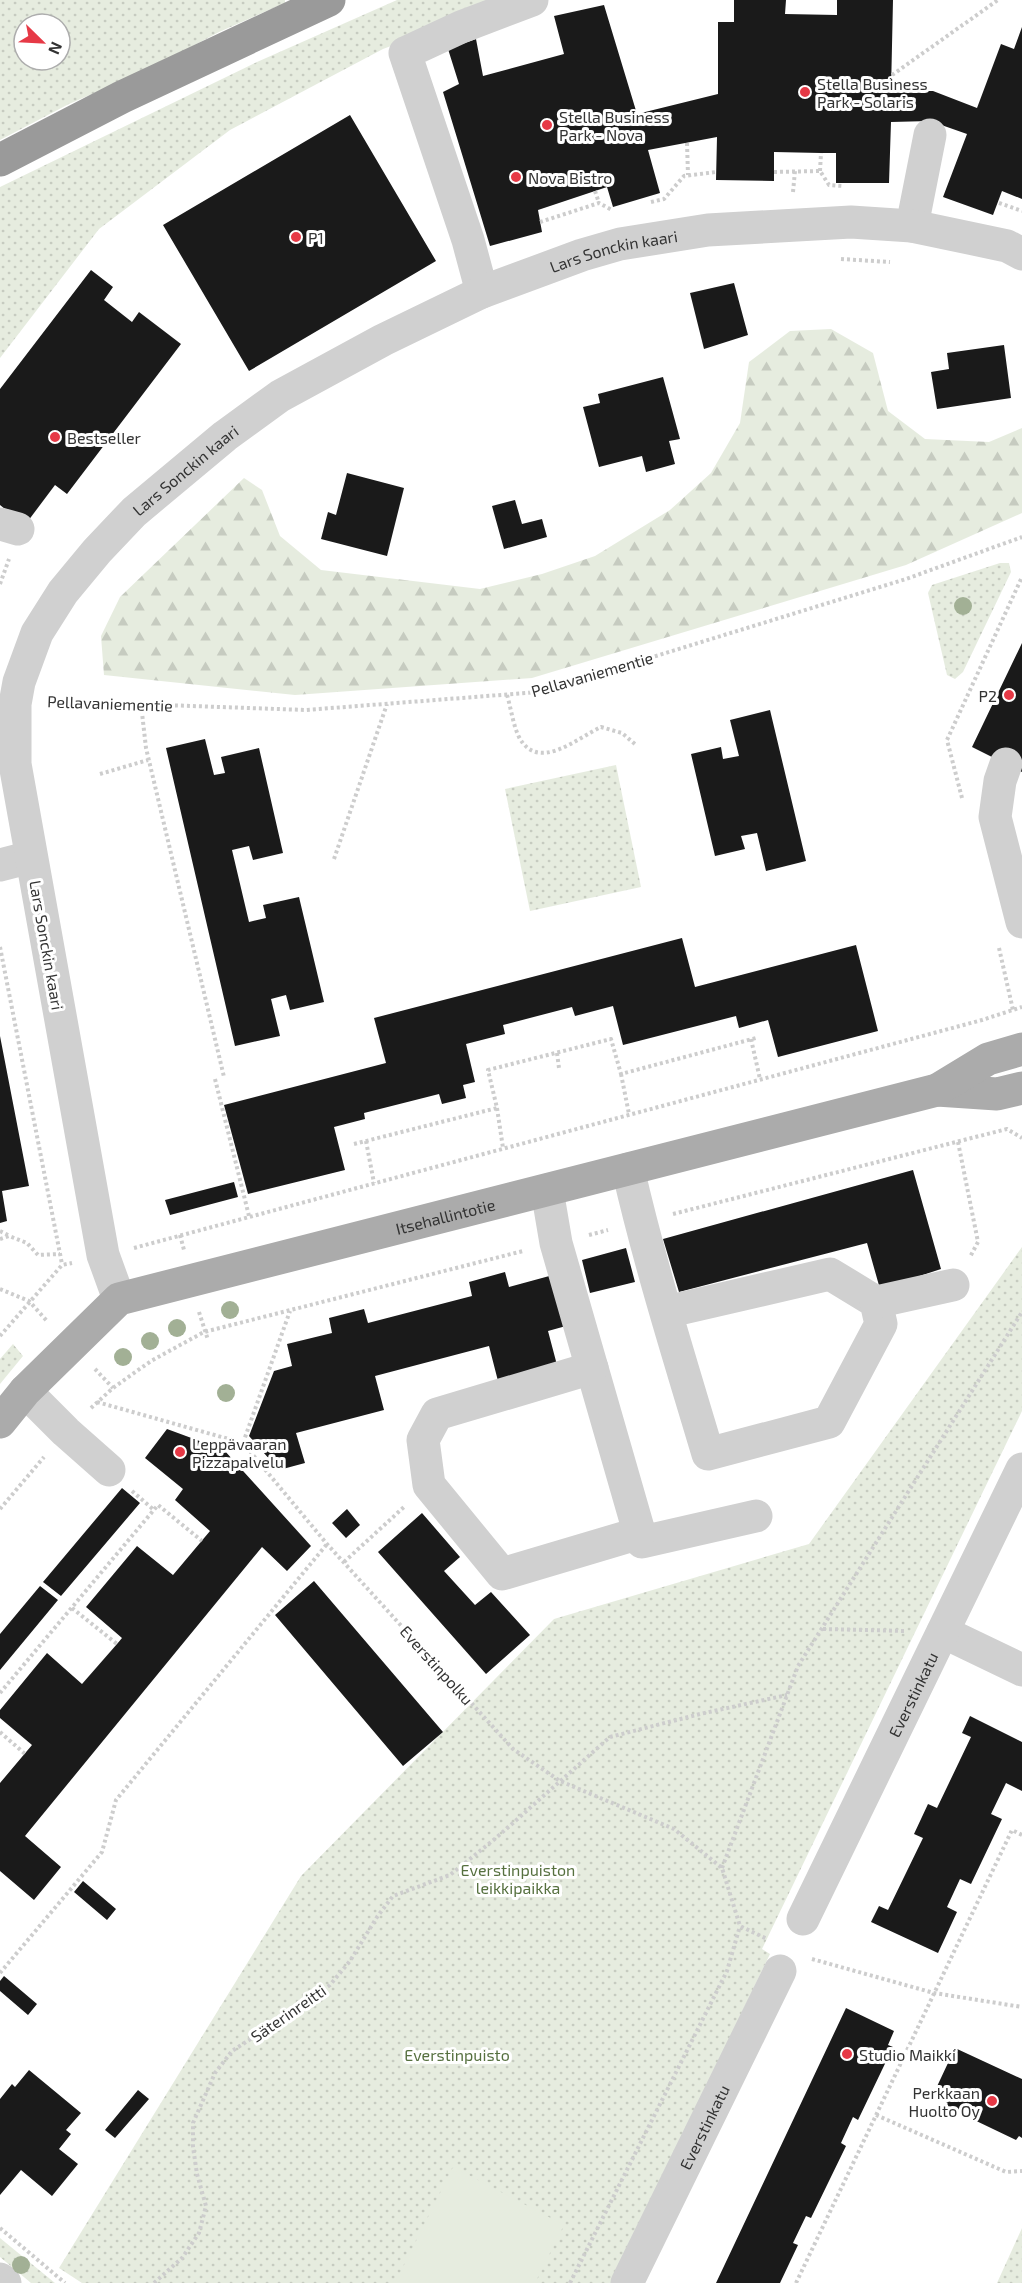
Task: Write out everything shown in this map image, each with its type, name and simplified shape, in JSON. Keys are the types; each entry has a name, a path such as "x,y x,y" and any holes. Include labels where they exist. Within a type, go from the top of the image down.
{"highway":[{"path":"0,160 133,92 329,0"}],"main road":[{"name":"Itsehallintotie","path":"119,1299 937,1090 988,1059 1022,1048"},
{"name":"Itsehallintotie","path":"937,1090 997,1094 1022,1088"},
{"path":"0,1422 25,1391 119,1299"}],"street":[{"path":"482,292 468,240 405,53 461,27 532,0"},
{"path":"912,226 930,135"},
{"name":"Lars Sonckin kaari","path":"119,1299 103,1255 15,764 7,699 19,682 37,633 63,592 134,512 225,436 280,396 383,340 482,292 582,255 620,244 708,230 851,222 912,226 1006,246 1022,254"},
{"path":"1006,764 1000,781 995,817 1022,922"},
{"path":"0,865 31,856"},
{"path":"628,1169 640,1222 708,1454 829,1422 880,1323 876,1302"},
{"path":"546,1190 556,1243 642,1542 756,1515"},
{"path":"666,1312 830,1274 876,1302 953,1285"},
{"path":"592,1368 437,1414 423,1440 429,1485 502,1574 640,1533"},
{"path":"25,1391 109,1470"},
{"name":"Everstinkatu","path":"803,1919 1022,1469"},
{"path":"943,1632 1022,1670"},
{"name":"Everstinkatu","path":"627,2283 780,1971"},
{"path":"0,2279 5,2283"}],"path":[{"path":"892,75 997,0 1005,0"},
{"path":"687,143 688,175"},
{"path":"821,153 820,171 829,185 851,186"},
{"path":"774,172 820,171"},
{"path":"645,204 663,199 684,176 716,172"},
{"path":"595,191 599,203 616,212"},
{"path":"999,202 1022,211"},
{"path":"540,222 599,203"},
{"path":"840,259 897,262"},
{"path":"0,584 10,535"},
{"name":"Pellavaniementie","path":"48,700 306,710 539,692 906,579 1022,537"},
{"path":"947,740 1022,577"},
{"path":"507,695 519,736 530,750 542,754 556,752 601,727 622,733 636,745"},
{"path":"141,704 148,760 224,1077"},
{"path":"334,858 387,704"},
{"path":"100,774 148,760"},
{"path":"0,947 63,1265"},
{"path":"0,1336 63,1265 760,1080 1022,1007"},
{"path":"504,1148 488,1070 611,1039 629,1114"},
{"path":"621,1074 753,1039 760,1080"},
{"path":"556,1053 559,1068"},
{"path":"215,1079 249,1216"},
{"path":"354,1144 497,1108"},
{"path":"0,1509 66,1432 113,1388 151,1361 204,1332 1007,1129 1022,1138"},
{"path":"366,1141 374,1183"},
{"path":"953,1285 978,1242 958,1142"},
{"path":"0,1230 27,1243 38,1255 60,1254"},
{"path":"0,1239 9,1236"},
{"path":"0,1289 29,1301"},
{"path":"97,1402 243,1443 290,1310"},
{"path":"570,2283 727,1971 740,1926 722,1868 798,1666 1022,1312"},
{"name":"Everstinpolku","path":"243,1443 327,1544 513,1749 560,1781 674,1829 722,1868"},
{"path":"344,1562 429,1485"},
{"path":"0,1693 158,1505 202,1541"},
{"path":"0,1973 102,1852 116,1800 327,1544"},
{"path":"72,1608 117,1644"},
{"path":"823,1629 943,1632"},
{"name":"Säterinreitti","path":"154,2283 182,2258 199,2233 206,2206 197,2174 193,2147 193,2123 214,2073 232,2051 330,1985 350,1961 393,1896 450,1875 496,1838 610,1737 788,1695"},
{"path":"0,1732 25,1754"},
{"path":"796,2283 1012,1830 1022,1835"},
{"path":"740,1926 767,1939"},
{"path":"810,1958 820,1963 934,1993 1022,2007"},
{"path":"876,2115 1006,2172 1022,2171"},
{"path":"0,2228 65,2283"}],"green space":[{"path":"0,0 285,0 285,3 219,32 150,69 69,104 0,140"},
{"path":"397,0 514,0 383,49 230,130 99,229 0,358 0,187 257,62"},
{"path":"831,329 873,353 888,411 925,439 989,442 1022,428 1022,513 906,565 532,678 295,695 104,675 101,636 120,597 244,478 262,490 280,536 321,570 480,589 542,574 595,556 670,510 711,473 740,423 749,362 790,331"},
{"path":"1000,563 1009,563 1011,572 963,672 955,679 947,675 928,593 932,585"},
{"path":"616,765 641,887 530,911 505,789"},
{"name":"Everstinpuisto","path":"1022,1247 1022,1411 762,1949 770,1954 612,2283 82,2283 59,2268 301,1876 554,1619 809,1544"},
{"path":"13,1344 23,1356 0,1384 0,1359"},
{"path":"453,2167 564,2225 535,2283 395,2283"},
{"path":"1022,2228 1022,2283 997,2283"},
{"path":"0,2238 55,2283 31,2283 0,2257"}],"building":[{"path":"734,0 786,0 785,14 837,15 837,0 893,0 891,91 933,91 977,108 1001,44 1014,49 1022,27 1022,199 1002,191 993,215 943,197 967,134 930,121 891,122 889,183 836,183 836,153 774,152 774,181 716,180 717,137 648,150 660,193 613,207 607,187 538,210 542,232 490,246 443,92 459,84 448,49 476,39 483,76 564,54 554,16 604,5 637,114 718,94 718,22 734,22"},
{"name":"P1","path":"350,115 436,261 249,371 163,225"},
{"name":"Bestseller","path":"91,270 113,287 104,300 132,322 139,312 181,344 67,494 55,485 25,525 0,505 0,389"},
{"path":"734,283 748,335 704,349 690,293"},
{"path":"1004,345 1011,398 937,409 931,372 949,369 947,353"},
{"path":"663,377 680,439 669,441 675,464 646,472 642,456 599,467 583,407 600,403 598,394"},
{"path":"347,473 404,488 387,556 321,539 328,512 336,515"},
{"path":"515,500 522,524 542,519 547,537 504,549 492,506"},
{"name":"P2","path":"1022,643 1022,772 972,747"},
{"path":"770,710 806,861 766,871 757,833 741,836 745,849 715,856 691,754 721,747 723,759 739,756 730,720"},
{"path":"205,739 214,775 225,773 221,757 259,748 283,853 253,860 249,846 232,850 249,922 266,918 263,905 299,897 324,1002 290,1010 286,995 271,999 280,1036 235,1046 166,748"},
{"path":"682,938 695,987 856,945 878,1031 778,1057 768,1020 739,1028 736,1016 623,1045 613,1006 575,1016 572,1007 503,1025 505,1034 466,1044 475,1082 463,1085 466,1098 442,1104 439,1094 364,1113 365,1119 334,1127 345,1170 248,1194 224,1105 386,1063 374,1018"},
{"path":"0,1036 29,1186 2,1191 7,1221 0,1223"},
{"path":"913,1170 941,1269 880,1289 867,1243 679,1292 663,1239"},
{"path":"234,1182 238,1197 170,1215 165,1200"},
{"path":"626,1248 635,1282 590,1293 582,1260"},
{"path":"505,1272 509,1287 553,1275 566,1326 548,1331 557,1365 498,1381 489,1346 375,1376 384,1410 296,1433 305,1463 279,1470 249,1436 274,1371 292,1366 287,1344 332,1333 329,1318 364,1309 368,1323 472,1296 469,1282"},
{"path":"167,1429 224,1450 311,1546 287,1571 262,1547 25,1836 61,1867 34,1900 0,1871 0,1783 32,1745 0,1718 0,1710 47,1653 82,1684 117,1644 122,1638 86,1607 137,1546 173,1575 210,1531 175,1500 183,1489 145,1458"},
{"path":"122,1488 140,1503 61,1596 43,1582"},
{"path":"347,1509 360,1525 346,1538 332,1523"},
{"path":"422,1513 460,1557 444,1571 475,1605 491,1592 530,1635 486,1674 378,1552"},
{"path":"314,1581 443,1732 403,1766 275,1615"},
{"path":"40,1586 58,1600 0,1670 0,1634"},
{"path":"970,1716 1022,1742 1022,1791 1006,1783 991,1814 1002,1819 971,1884 960,1879 947,1907 957,1912 938,1953 871,1922 879,1906 888,1910 923,1838 914,1834 928,1804 937,1808 971,1737 962,1733"},
{"path":"83,1881 116,1909 107,1920 74,1892"},
{"path":"4,1976 37,2004 28,2015 0,1991 0,1981"},
{"path":"846,2008 894,2031 888,2045 893,2047 858,2120 853,2117 841,2143 846,2146 811,2218 806,2216 793,2243 798,2245 780,2283 716,2283"},
{"path":"955,2048 1022,2079 1022,2138 1019,2136 1016,2140 945,2106 948,2103 933,2095"},
{"path":"29,2070 81,2113 66,2130 71,2134 59,2149 78,2164 52,2196 21,2170 0,2195 0,2099 12,2084 15,2087"},
{"path":"138,2090 149,2099 115,2138 105,2130"}],"place":[{"name":"Stella Business Park - Solaris","path":"805,92"},
{"name":"Stella Business Park - Nova","path":"547,125"},
{"name":"Nova Bistro","path":"516,177"},
{"name":"P1","path":"296,237"},
{"name":"Bestseller","path":"55,437"},
{"name":"P2","path":"1009,695"},
{"name":"Leppävaaran Pizzapalvelu","path":"180,1452"},
{"name":"Studio Maikki","path":"847,2054"},
{"name":"Perkkaan Huolto Oy","path":"992,2101"}],"park label":[{"name":"Everstinpuiston leikkipaikka","path":"518,1878"}]}
